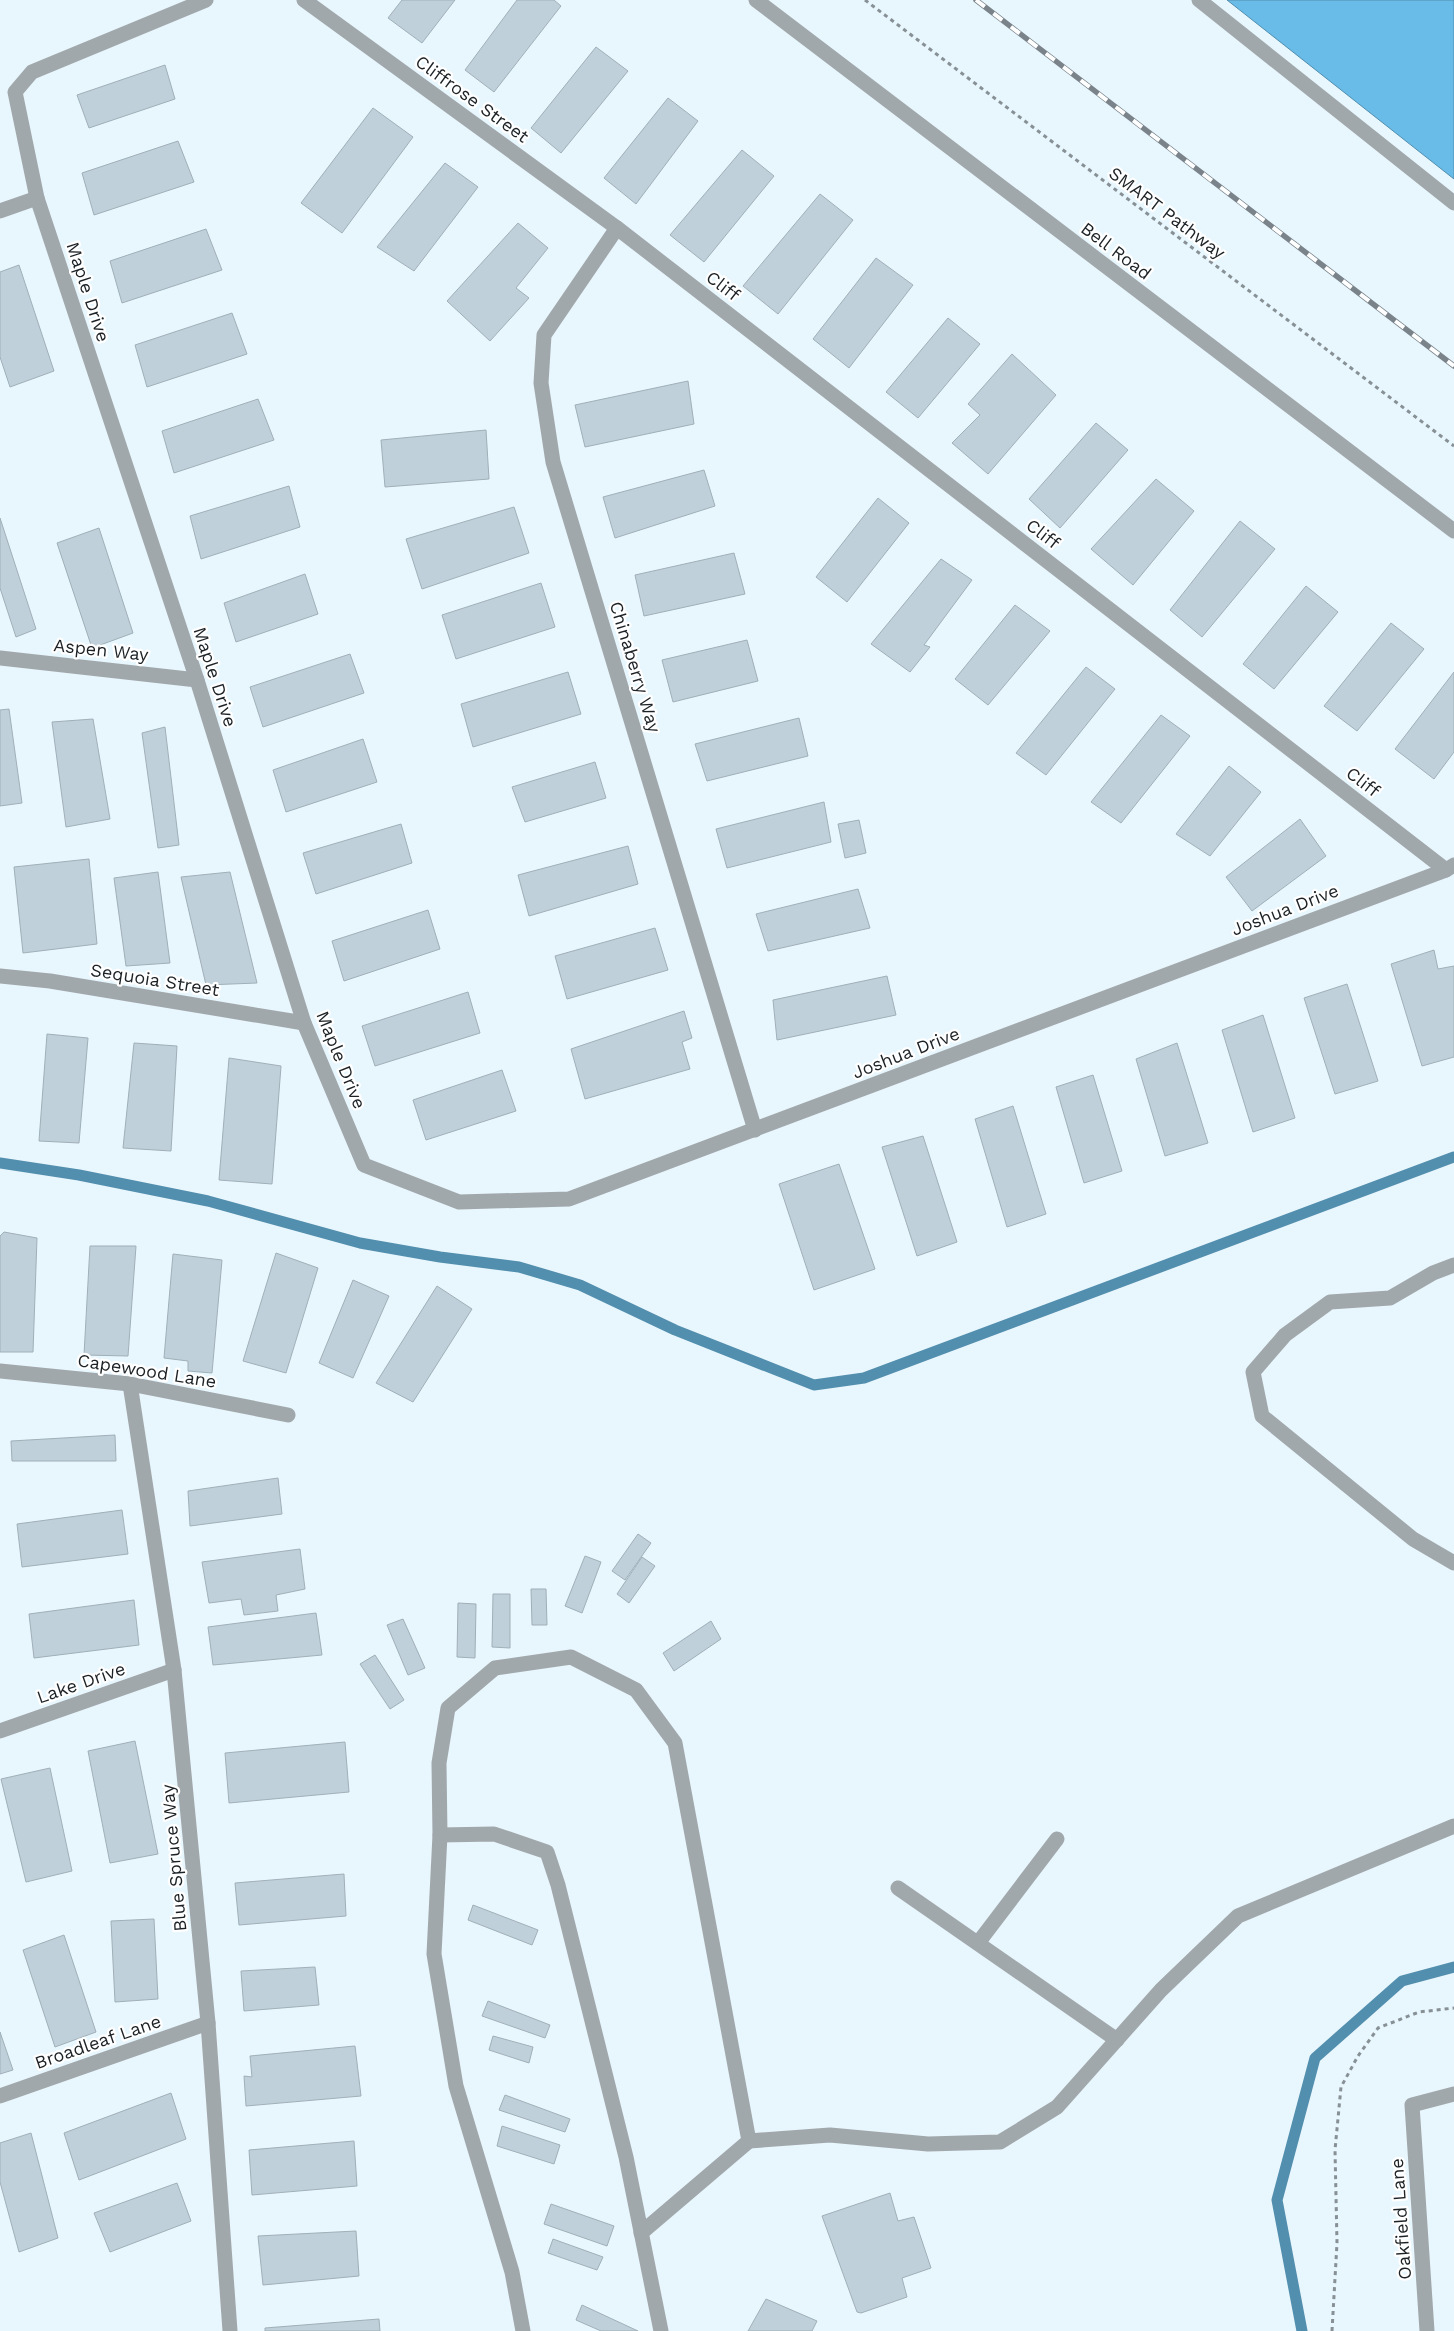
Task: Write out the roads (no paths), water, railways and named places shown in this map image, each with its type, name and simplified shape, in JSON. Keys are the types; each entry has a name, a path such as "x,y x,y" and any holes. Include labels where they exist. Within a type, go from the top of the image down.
{"street":[{"name":"Maple Drive","path":"206,0 32,72 15,92 37,198 197,680 304,1023 364,1165"},
{"name":"Cliffrose Street","path":"304,0 617,228"},
{"name":"Bell Road","path":"756,0 1454,531"},
{"path":"1199,0 1454,203"},
{"path":"0,211 37,198"},
{"name":"Cliff","path":"617,228 1450,868"},
{"name":"Chinaberry Way","path":"617,228 544,335 541,383 545,413 553,462 755,1130"},
{"name":"Aspen Way","path":"0,658 197,680"},
{"name":"Joshua Drive","path":"364,1165 459,1202 569,1199 1450,868"},
{"name":"Sequoia Street","path":"0,976 50,981 304,1023"},
{"path":"1454,1265 1433,1273 1390,1298 1330,1302 1285,1335 1252,1372 1262,1416 1413,1539 1454,1563"},
{"name":"Capewood Lane","path":"0,1371 130,1384 288,1415"},
{"name":"Blue Spruce Way","path":"130,1384 174,1670 208,2023 230,2331"},
{"path":"523,2331 512,2272 456,2086 434,1954 440,1835 440,1763 448,1708 495,1668 570,1658 636,1690 676,1743 749,2141"},
{"name":"Lake Drive","path":"0,1731 174,1670"},
{"path":"641,2233 749,2141 830,2135 928,2144 1000,2142 1057,2107 1161,1990 1238,1916 1454,1826"},
{"path":"440,1835 494,1834 547,1852 558,1885 621,2139 661,2331"},
{"path":"978,1944 1057,1840"},
{"path":"898,1888 1117,2040"},
{"name":"Broadleaf Lane","path":"0,2096 208,2023"},
{"name":"Oakfield Lane","path":"1427,2331 1412,2105 1454,2094"}],"water":[{"path":"1227,0 1454,0 1454,179"}],"waterway":[{"path":"0,1163 79,1175 208,1201 360,1243 440,1257 519,1267 580,1285 675,1330 814,1385 864,1378 1454,1157"},
{"path":"1302,2331 1277,2200 1315,2058 1402,1981 1454,1967"}],"railway":[{"path":"976,0 1454,366"}]}
